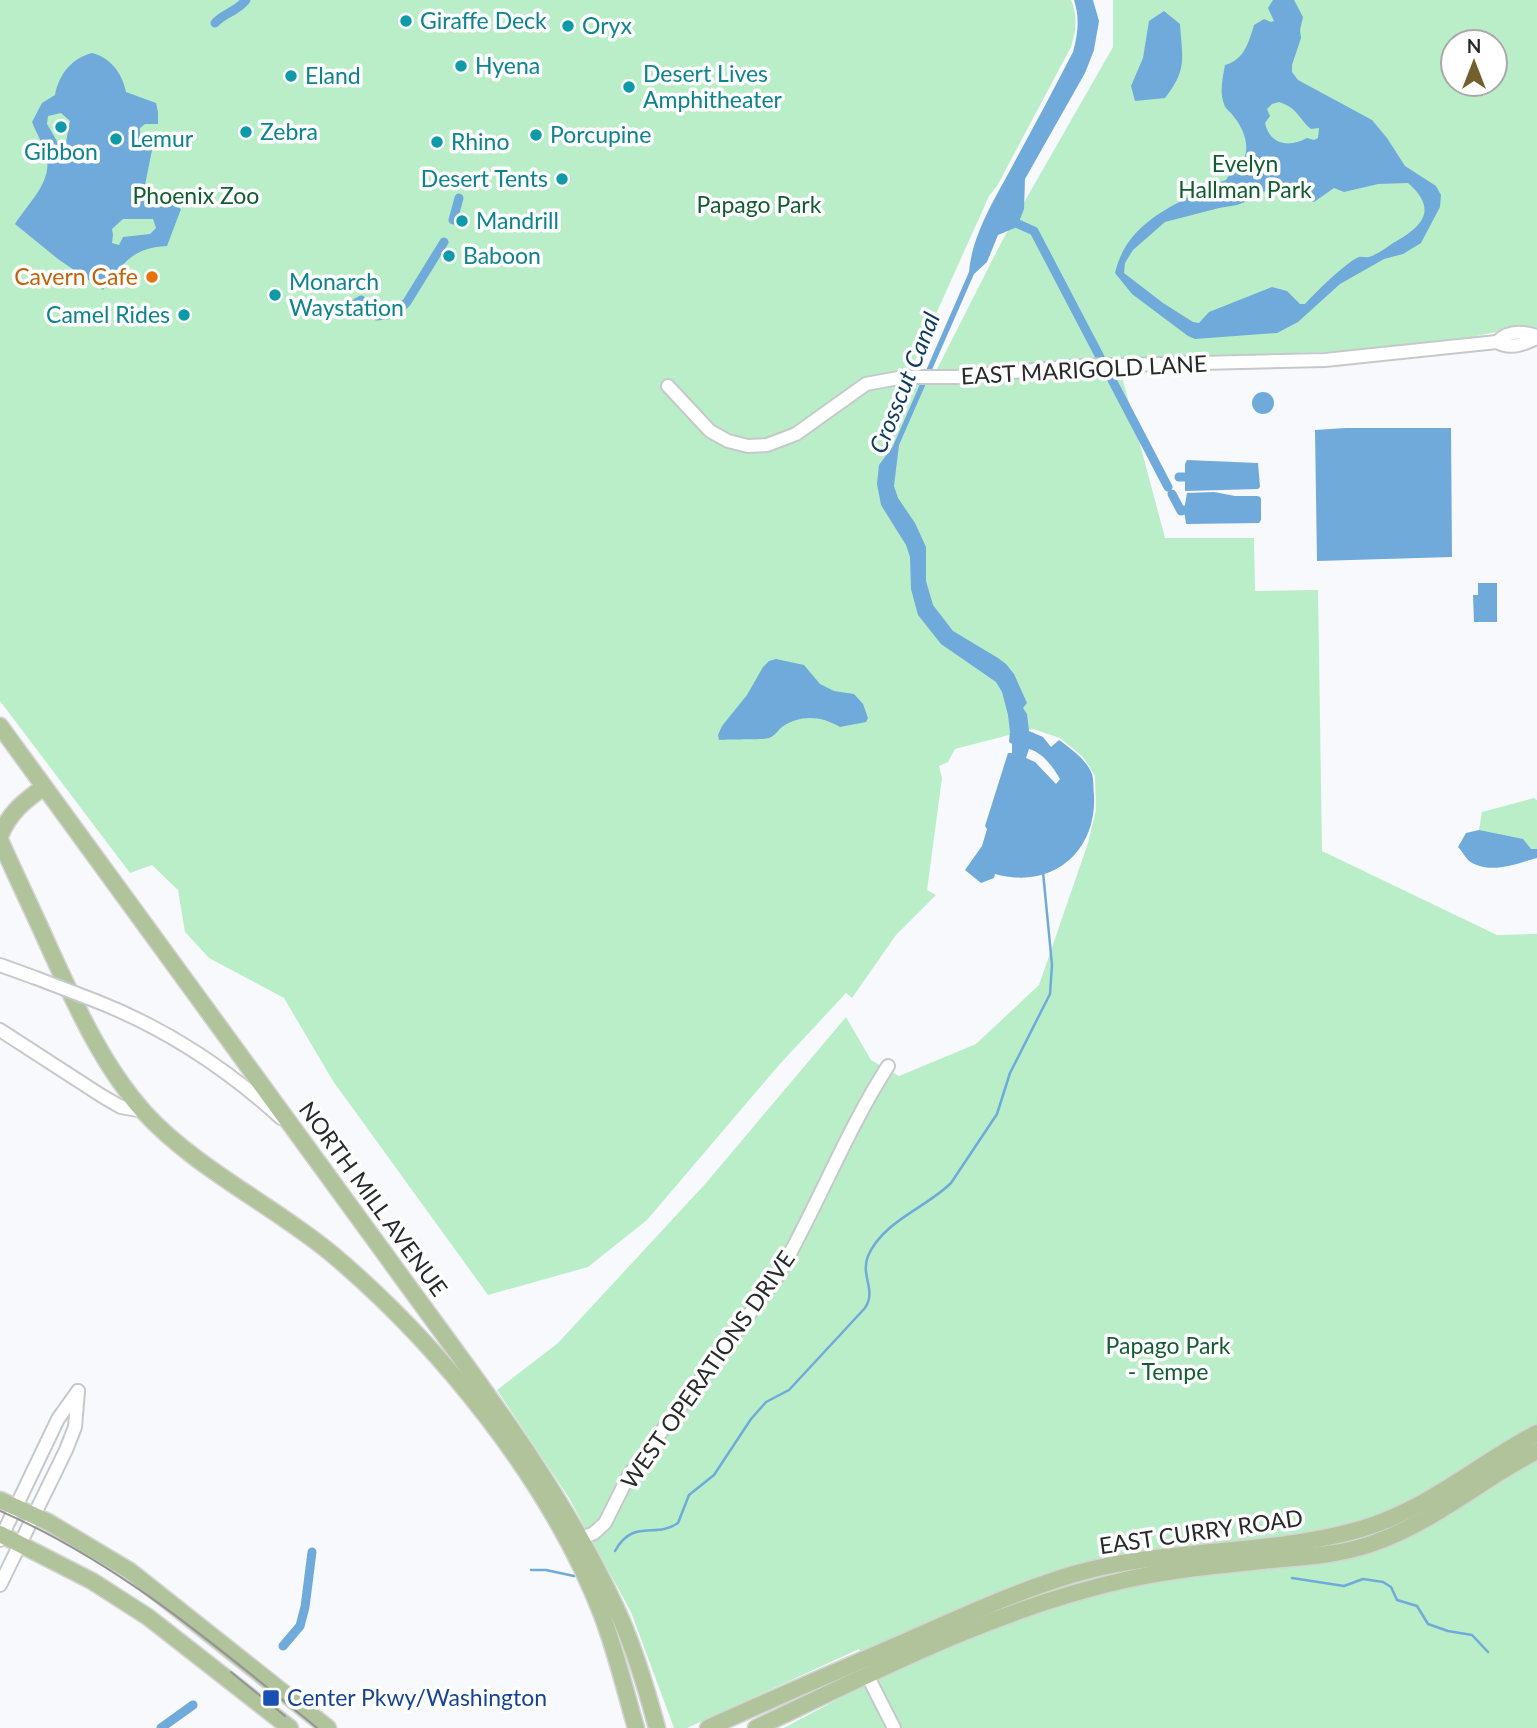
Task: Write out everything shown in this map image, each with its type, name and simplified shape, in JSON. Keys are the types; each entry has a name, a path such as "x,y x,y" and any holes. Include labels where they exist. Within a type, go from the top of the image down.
{"main road":[{"name":"NORTH MILL AVENUE","path":"0,726 302,1137 549,1485 602,1615 636,1728"},
{"path":"0,838 10,815 44,787"},
{"name":"NORTH MILL AVENUE","path":"0,838 75,1006 118,1078 143,1111 182,1146 332,1254 392,1310 457,1378 574,1541 627,1635 656,1728"},
{"path":"392,1310 410,1288"},
{"name":"EAST CURRY ROAD","path":"756,1728 864,1668 1009,1596 1105,1566 1176,1554 1308,1541 1373,1525 1414,1508 1443,1492 1537,1433"},
{"name":"EAST CURRY ROAD","path":"708,1728 1013,1612 1083,1590 1167,1572 1319,1555 1369,1545 1447,1508 1537,1451"},
{"path":"7,1503 109,1557 157,1590 328,1728"},
{"path":"1,1536 92,1581 148,1616 290,1728"}],"street":[{"name":"EAST MARIGOLD LANE","path":"668,386 710,431 748,446 767,445 796,434 866,384 904,377 957,377 1079,366 1325,360 1497,342 1505,346 1526,344 1537,337"},
{"path":"0,965 149,1024 202,1056 248,1090 302,1137"},
{"path":"0,1030 102,1096 126,1108 143,1111"},
{"name":"WEST OPERATIONS DRIVE","path":"574,1541 594,1533 605,1523 629,1475 777,1277 861,1112 888,1066"},
{"path":"0,1585 75,1427 78,1391 7,1503 1,1536"},
{"path":"864,1668 894,1728"}],"green space":[{"path":"0,0 1071,0 1076,24 1071,47 997,186 989,196 906,381 939,385 1120,369 1165,538 1254,538 1255,591 1318,590 1322,851 1497,935 1537,934 1537,1728 902,1728 859,1649 687,1728 674,1728 631,1612 569,1498 497,1390 558,1343 706,1183 846,1017 871,1060 899,1076 976,1044 1039,985 1088,843 1096,810 1095,776 1083,757 1060,738 1033,729 955,749 948,762 939,766 942,778 927,890 936,895 896,935 852,998 846,993 779,1065 647,1220 588,1267 488,1295 333,1081 284,998 209,958 185,932 178,890 152,865 130,873 0,701"},
{"name":"Evelyn Hallman Park","path":"1113,0 1537,0 1537,327 1439,344 1349,351 1033,363 935,373 1002,241 1113,47"},
{"path":"1534,798 1537,800 1537,849 1479,830 1482,812"},
{"path":"864,1685 887,1728 784,1728"}],"water":[{"path":"1074,0 1093,0 1099,21 1094,50 1085,73 1025,179 1024,209 1017,227 998,235 987,262 974,274 899,445 894,486 926,547 926,581 933,605 953,631 998,658 1014,674 1027,703 1023,708 1027,714 1029,731 1043,737 1051,747 1059,740 1082,759 1093,776 1093,816 1088,834 1079,850 1067,862 1035,877 1015,878 995,874 994,878 981,883 965,870 982,846 987,829 985,826 1008,753 1012,753 1008,715 1002,692 996,682 941,644 918,615 911,589 910,557 906,545 881,505 877,484 879,465 893,446 969,272 975,244 986,216 1073,52 1078,26","holes":["1029,749 1054,770 1060,779 1056,784 1035,762 1026,758"]},
{"path":"1273,0 1294,0 1303,17 1301,38 1292,72 1298,80 1372,120 1405,166 1436,186 1441,195 1440,207 1421,243 1403,254 1384,259 1340,284 1298,322 1277,333 1195,339 1132,294 1115,273 1125,247 1142,227 1175,205 1226,180 1241,164 1246,152 1244,133 1225,106 1222,95 1223,74 1225,65 1237,59 1245,50 1254,25 1264,19 1274,21 1268,8","holes":["1279,102 1294,110 1311,129 1319,128 1318,138 1287,143 1271,136 1265,123 1270,116 1267,109","1408,183 1423,202 1425,210 1419,224 1379,253 1353,260 1305,304 1300,304 1287,291 1272,287 1209,312 1199,323 1193,322 1124,273 1125,263 1133,250 1165,222 1237,205 1248,201 1257,192 1271,191 1314,202 1334,188 1344,192 1378,184"]},
{"path":"1164,11 1180,24 1180,71 1165,98 1135,101 1131,86 1143,58 1149,21"},
{"path":"92,53 105,59 122,79 126,92 156,103 158,124 145,124 140,128 140,139 152,150 144,190 145,201 168,199 181,209 167,246 136,254 123,265 103,290 58,259 15,224 38,191 46,173 46,154 32,122 42,103 55,95 68,68","holes":["61,113 70,121 66,142 58,143 47,124 48,116","123,219 153,219 156,228 150,234 123,237 119,245 112,243 112,229"]},
{"path":"1263,392 1271,395 1274,403 1271,411 1263,414 1255,411 1252,403 1255,395"},
{"path":"1451,428 1452,557 1317,561 1315,430"},
{"path":"1187,460 1258,463 1260,487 1185,491"},
{"path":"1214,492 1258,496 1261,498 1261,520 1259,523 1186,524 1184,510 1187,493"},
{"path":"1478,583 1497,583 1497,622 1474,622 1473,595 1478,595"},
{"path":"776,659 804,665 820,684 834,691 854,694 863,704 868,718 866,722 840,727 818,719 804,718 782,727 769,738 719,740 722,726 747,695 763,667"},
{"path":"1479,830 1523,839 1531,849 1537,849 1537,858 1503,867 1477,865 1469,861 1458,847 1466,833"}],"waterway":[{"path":"215,23 246,0"},
{"path":"453,220 459,198"},
{"path":"1007,219 1034,231 1168,487"},
{"path":"339,313 361,300 377,316 395,314 407,302 444,242"},
{"path":"1179,477 1184,477"},
{"path":"1172,494 1181,511 1184,510"},
{"path":"615,1551 629,1535 678,1523 689,1495 714,1475 751,1419 766,1402 789,1390 865,1308 869,1295 866,1263 875,1244 894,1224 951,1183 997,1114 1010,1073 1050,994 1052,965 1043,872"},
{"path":"283,1646 300,1626 312,1552"},
{"path":"531,1570 574,1576"},
{"path":"1292,1578 1344,1586 1363,1579 1383,1582 1391,1587 1397,1600 1417,1606 1428,1624 1472,1635 1488,1652"},
{"path":"161,1728 193,1705"}],"tram line":[{"path":"0,1511 85,1555 166,1608 317,1728"},
{"path":"231,1672 285,1716"}],"place":[{"name":"Giraffe Deck","path":"406,21"},
{"name":"Oryx","path":"568,26"},
{"name":"Hyena","path":"461,66"},
{"name":"Eland","path":"291,76"},
{"name":"Desert Lives Amphitheater","path":"629,87"},
{"name":"Gibbon","path":"61,127"},
{"name":"Zebra","path":"246,132"},
{"name":"Porcupine","path":"536,135"},
{"name":"Lemur","path":"116,139"},
{"name":"Rhino","path":"437,142"},
{"name":"Desert Tents","path":"562,179"},
{"name":"Mandrill","path":"462,221"},
{"name":"Baboon","path":"449,256"},
{"name":"Cavern Cafe","path":"152,277"},
{"name":"Monarch Waystation","path":"275,295"},
{"name":"Camel Rides","path":"184,315"},
{"name":"Center Pkwy/Washington","path":"271,1698"}],"park label":[{"name":"Phoenix Zoo","path":"196,196"},
{"name":"Papago Park","path":"759,205"},
{"name":"Papago Park - Tempe","path":"1168,1359"}],"water label":[{"name":"Crosscut Canal","path":"905,383"}]}
